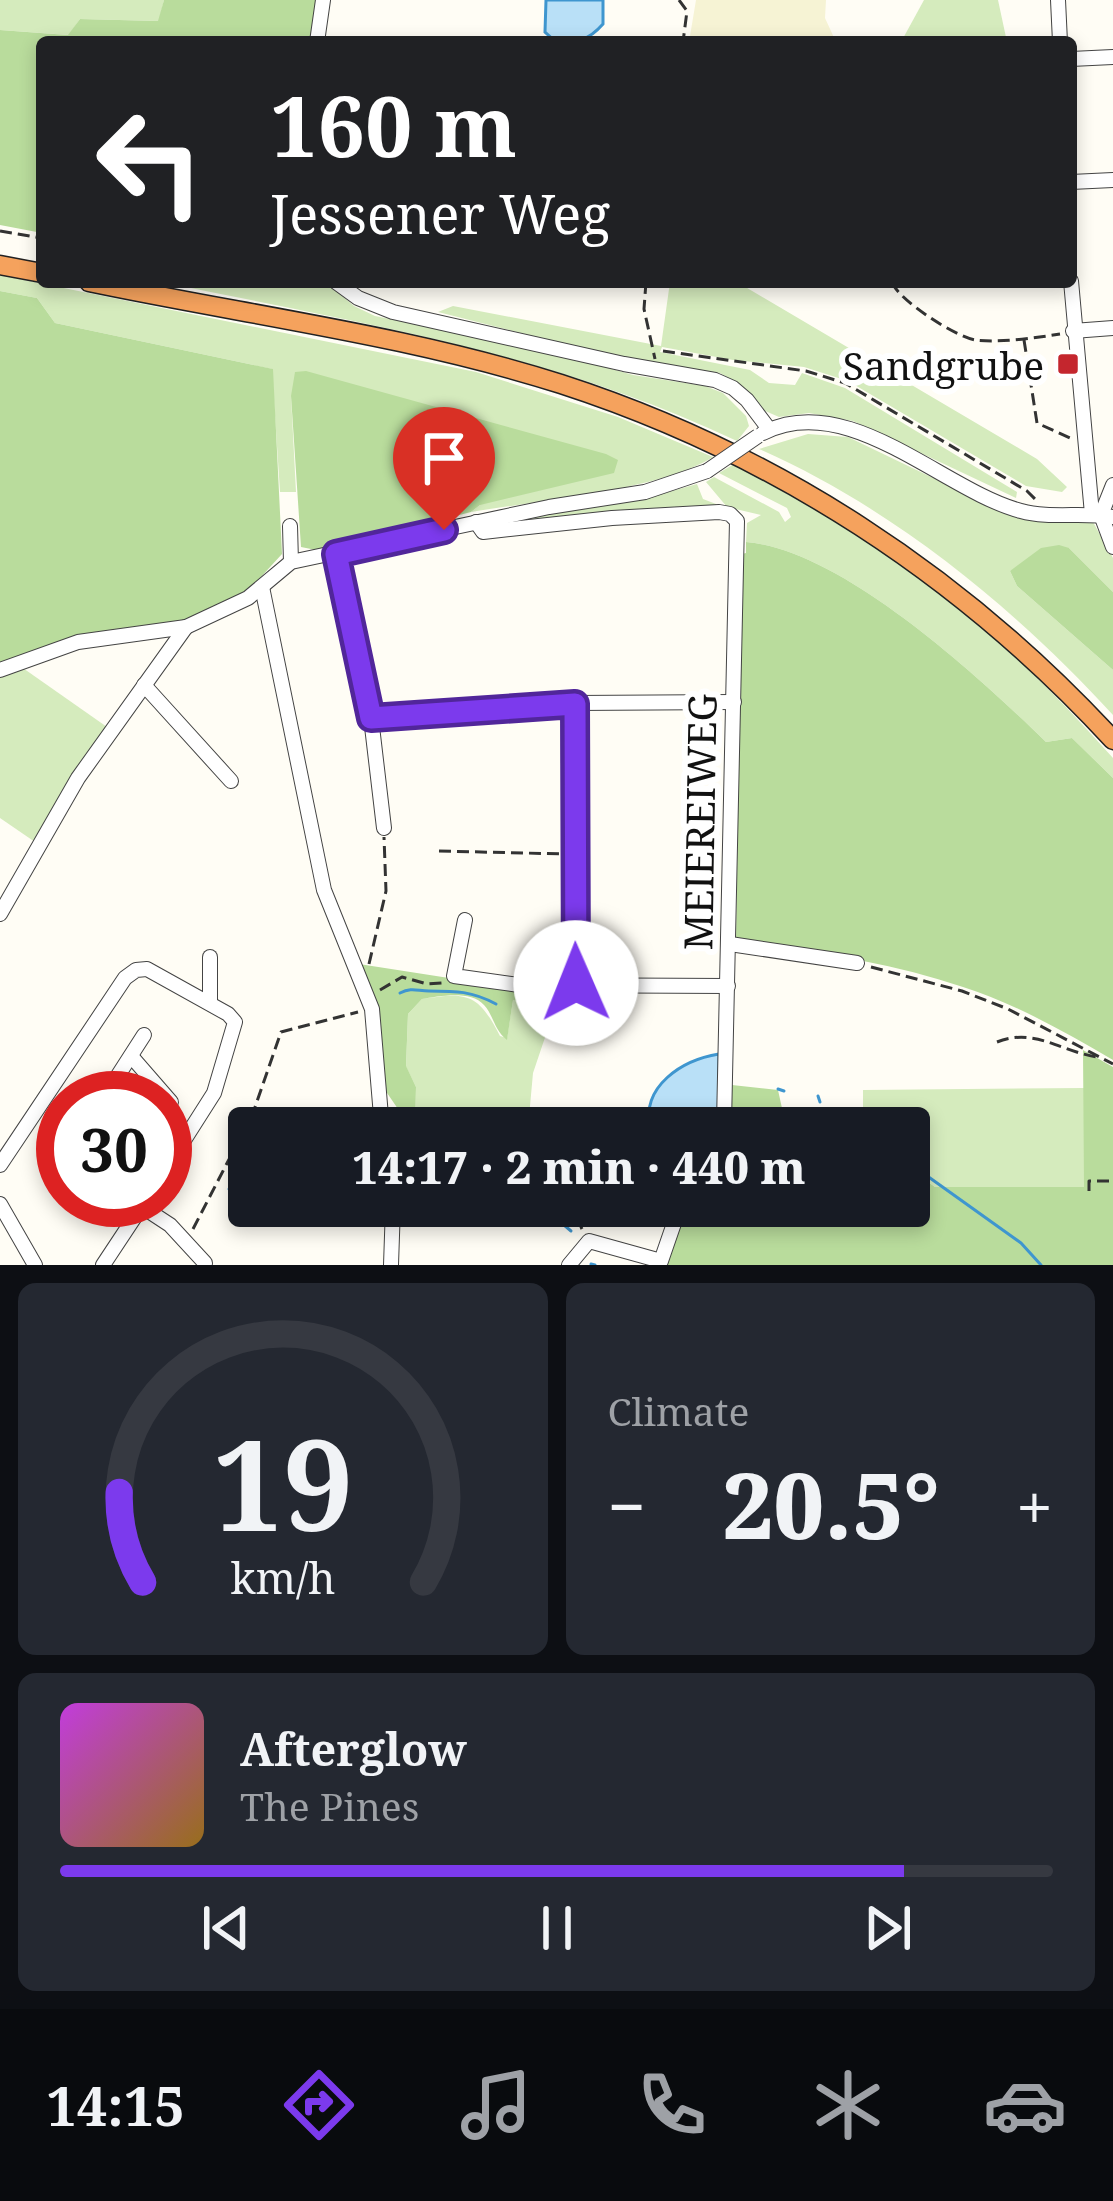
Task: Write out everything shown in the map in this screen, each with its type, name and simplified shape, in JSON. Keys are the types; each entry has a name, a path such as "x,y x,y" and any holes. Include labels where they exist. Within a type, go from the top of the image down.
{"highway":[{"path":"0,265 36,272"},
{"path":"120,288 474,360 560,384 686,432 828,504 952,590 1027,652 1113,740"}],"street":[{"path":"318,36 323,0"},
{"path":"1058,0 1060,36"},
{"path":"1077,59 1113,57"},
{"path":"1077,182 1113,180"},
{"path":"345,288 393,313 715,380 733,388 764,433"},
{"path":"1071,288 1086,440 1113,547"},
{"path":"1073,331 1113,328"},
{"path":"0,670 78,642 186,627 248,598 291,562 645,492 707,471 764,433 830,425 887,444 1026,513 1102,515"},
{"path":"1102,515 1113,485"},
{"name":"MEIEREIWEG","path":"476,522 483,532 718,512 733,517 739,528 724,1107"},
{"path":"290,526 291,562"},
{"path":"336,554 371,718 384,827"},
{"path":"262,586 324,890 372,1009 380,1107"},
{"path":"0,914 78,778 186,627"},
{"path":"144,685 231,782"},
{"path":"371,718 575,704 734,702"},
{"path":"575,704 576,983"},
{"path":"465,920 454,976 503,985 728,986"},
{"path":"730,944 857,963"},
{"path":"210,957 210,1003"},
{"path":"0,1165 130,973 153,971 234,1018 219,1082 192,1130"},
{"path":"121,1071 144,1035"},
{"path":"131,1056 143,1071"},
{"path":"0,1204 35,1265"},
{"path":"103,1265 128,1227"},
{"path":"171,1227 205,1263"},
{"path":"391,1265 392,1227"},
{"path":"569,1265 589,1241 661,1261 673,1227"}],"path":[{"path":"679,0 687,11 684,36"},
{"path":"0,231 36,237"},
{"path":"646,288 647,337 662,370"},
{"path":"896,288 903,300 973,340 1024,340 1073,331"},
{"path":"1024,340 1037,423 1066,438 1086,440"},
{"path":"663,351 806,370 845,383 1027,491 1049,513"},
{"path":"384,827 386,891 363,987 380,990 402,977 427,984 447,982 454,976"},
{"path":"439,851 574,854"},
{"path":"857,963 962,991 1063,1035 1113,1064"},
{"path":"186,1240 253,1113 280,1032 372,1009"},
{"path":"997,1042 1034,1036 1076,1054 1101,1057"},
{"path":"1089,1191 1089,1181 1113,1181"},
{"path":"581,1227 589,1241"}],"shaded area":[{"path":"696,0 826,0 825,18 833,36 690,36"}],"green space":[{"path":"0,0 164,0 159,21 80,19 69,35 0,30"},
{"path":"164,0 318,0 313,36 36,36 36,232 0,225 0,30 68,35 80,19 158,21"},
{"path":"924,0 998,0 1006,36 904,36"},
{"path":"0,275 36,282 36,288 64,288 476,372 618,417 713,457 631,486 471,512 480,505 291,396 296,492 280,492 272,369 55,323 37,298 0,291"},
{"path":"191,288 333,288 375,316 542,349 633,375 705,386 723,393 746,416 749,426 737,441 596,385 383,327"},
{"path":"669,288 747,288 1037,459 1067,487 1062,492 1026,486 848,381 804,367 662,347 660,352 750,370 769,383 795,385 802,373 845,388 1017,492 1016,498 853,421 809,413 779,417 763,410 739,384 720,373 624,359 438,312 453,306 661,346"},
{"path":"0,291 37,298 55,323 273,369 282,554 249,590 187,621 0,667"},
{"path":"306,371 606,454 618,460 614,473 321,551 301,547 291,396 295,372"},
{"path":"808,434 848,437 1010,515 1093,522 1113,558 1113,592 1069,548 1010,571 1017,586 1113,670 1113,715 1035,637 950,564 857,500 759,449"},
{"path":"734,464 871,543 937,589 1029,670 1113,758 1113,778 1072,738 1046,742 947,652 865,591 784,550 746,542 747,523 761,515 727,507 706,482 714,477 779,512 785,522 791,517 787,508 719,473"},
{"path":"697,484 703,499 716,507 486,524 643,499"},
{"path":"746,542 784,550 865,591 947,652 1046,742 1072,738 1113,778 1113,1060 1021,1010 935,978 736,940 742,554"},
{"path":"1041,548 1069,548 1113,592 1113,670 1017,586 1010,571"},
{"path":"20,666 107,727 35,842 0,818 0,674"},
{"path":"359,964 526,990 525,1001 513,1000 507,1040 478,1000 455,995 422,999 408,1014 406,1066 416,1087 416,1107 397,1107 383,1087"},
{"path":"526,990 536,990 557,1002 533,1073 530,1107 416,1107 416,1087 406,1067 408,1014 422,999 462,996 478,1004 500,1036 507,1038 513,1000"},
{"path":"1083,1050 1113,1067 1113,1265 664,1265 677,1227 930,1227 930,1183 1084,1187"},
{"path":"732,1085 778,1090 782,1107 729,1107"},
{"path":"1084,1088 1085,1187 935,1187 930,1183 930,1107 863,1107 863,1090"}],"water":[{"path":"546,0 603,0 603,24 592,34 549,36 545,32"},
{"path":"719,1054 719,1107 650,1107 667,1078"}],"waterway":[{"path":"400,993 456,992 496,1004"},
{"path":"778,1089 784,1091"},
{"path":"818,1096 820,1102"},
{"path":"930,1178 1021,1243 1041,1265"},
{"path":"566,1227 571,1231"},
{"path":"591,1264 595,1265"}],"place":[{"name":"Sandgrube","path":"1068,364"}],"route":[{"path":"444,530 336,554 371,718 575,704 576,983"}]}
